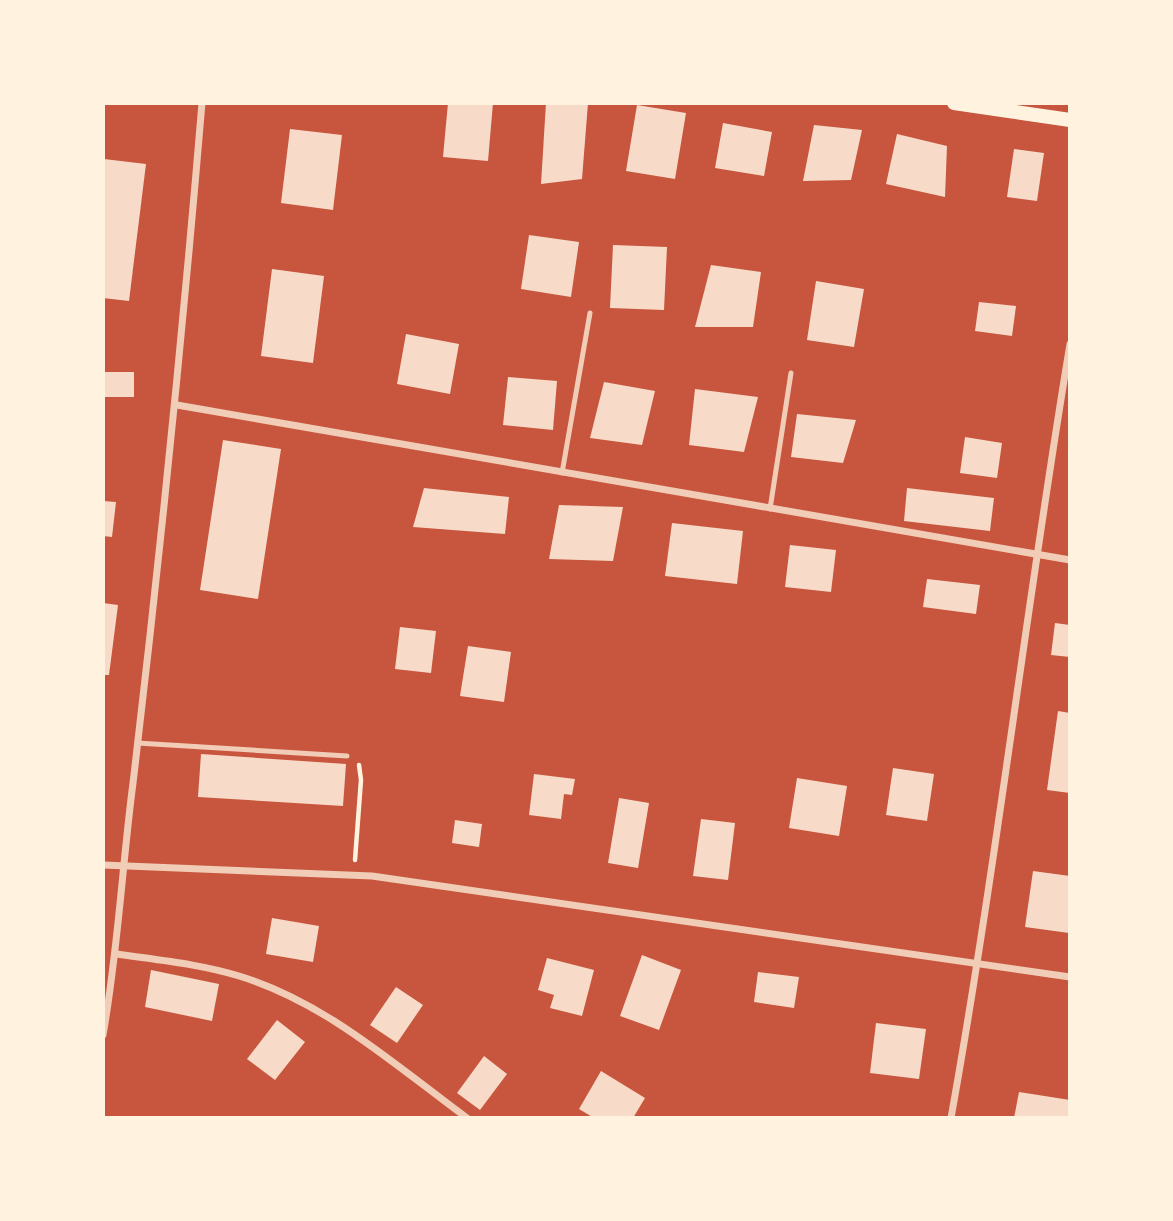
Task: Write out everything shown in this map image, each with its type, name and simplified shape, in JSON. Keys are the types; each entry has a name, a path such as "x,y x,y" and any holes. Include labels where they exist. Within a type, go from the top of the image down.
{"main road":[{"path":"954,103 1070,120"}],"street":[{"path":"103,1035 117,954 122,867 177,405 202,103"},
{"path":"951,1118 978,965 1035,556 1070,344"},
{"path":"177,405 1070,560"},
{"path":"103,865 353,875 1070,978"},
{"path":"117,954 204,967 280,991 315,1008 467,1118"}],"lane":[{"path":"562,472 590,313"},
{"path":"770,509 791,373"},
{"path":"137,743 347,756"}],"path":[{"path":"347,756 362,768 353,875"}],"building":[{"path":"448,103 493,103 488,161 443,157"},
{"path":"546,103 588,103 582,179 541,184"},
{"path":"637,105 686,113 675,179 626,171"},
{"path":"723,123 772,132 764,176 715,168"},
{"path":"814,125 862,130 851,180 803,181"},
{"path":"290,129 342,135 333,210 281,203"},
{"path":"897,134 947,146 945,197 886,184"},
{"path":"1014,149 1044,153 1037,201 1007,197"},
{"path":"104,159 146,164 129,301 103,298"},
{"path":"529,235 579,242 571,297 521,289"},
{"path":"613,245 667,247 664,310 610,308"},
{"path":"711,265 761,272 753,327 695,327"},
{"path":"272,269 324,276 313,363 261,356"},
{"path":"816,281 864,289 854,347 807,340"},
{"path":"979,302 1016,306 1012,336 975,331"},
{"path":"406,334 459,344 450,394 397,384"},
{"path":"103,372 134,372 134,397 103,397"},
{"path":"508,377 557,381 553,430 503,425"},
{"path":"604,382 655,391 642,445 590,438"},
{"path":"695,389 758,397 744,452 689,445"},
{"path":"797,414 856,420 843,463 791,457"},
{"path":"965,437 1002,443 997,478 960,473"},
{"path":"223,440 281,449 258,599 200,590"},
{"path":"424,488 509,497 505,534 413,527"},
{"path":"907,488 994,498 990,531 904,521"},
{"path":"103,501 116,502 112,537 103,536"},
{"path":"559,505 623,507 613,561 549,559"},
{"path":"672,523 743,531 737,584 665,576"},
{"path":"790,545 836,550 831,592 785,587"},
{"path":"927,579 980,585 976,614 923,607"},
{"path":"103,603 118,605 109,675 103,675"},
{"path":"1055,623 1070,625 1070,657 1051,655"},
{"path":"400,627 436,631 431,673 395,669"},
{"path":"468,646 511,652 504,702 460,696"},
{"path":"1058,711 1070,713 1070,793 1047,790"},
{"path":"201,754 346,764 343,806 198,797"},
{"path":"893,768 934,774 927,821 886,815"},
{"path":"534,774 575,779 572,795 564,794 561,819 529,815"},
{"path":"797,778 847,786 839,836 789,828"},
{"path":"619,798 649,803 638,868 608,863"},
{"path":"701,819 735,823 728,880 693,876"},
{"path":"455,820 482,824 479,847 452,843"},
{"path":"1033,871 1070,876 1069,933 1025,927"},
{"path":"272,918 319,926 313,962 266,954"},
{"path":"642,955 681,970 659,1030 620,1016"},
{"path":"547,958 594,970 582,1016 550,1008 554,995 538,990"},
{"path":"151,970 219,984 212,1021 145,1007"},
{"path":"758,972 799,977 794,1008 754,1002"},
{"path":"396,987 423,1005 397,1043 370,1025"},
{"path":"277,1020 305,1042 275,1080 247,1059"},
{"path":"876,1023 926,1029 919,1079 870,1073"},
{"path":"484,1056 507,1074 480,1110 457,1093"},
{"path":"601,1071 645,1098 633,1118 594,1118 579,1109"},
{"path":"1019,1092 1070,1100 1070,1118 1014,1118"}]}
